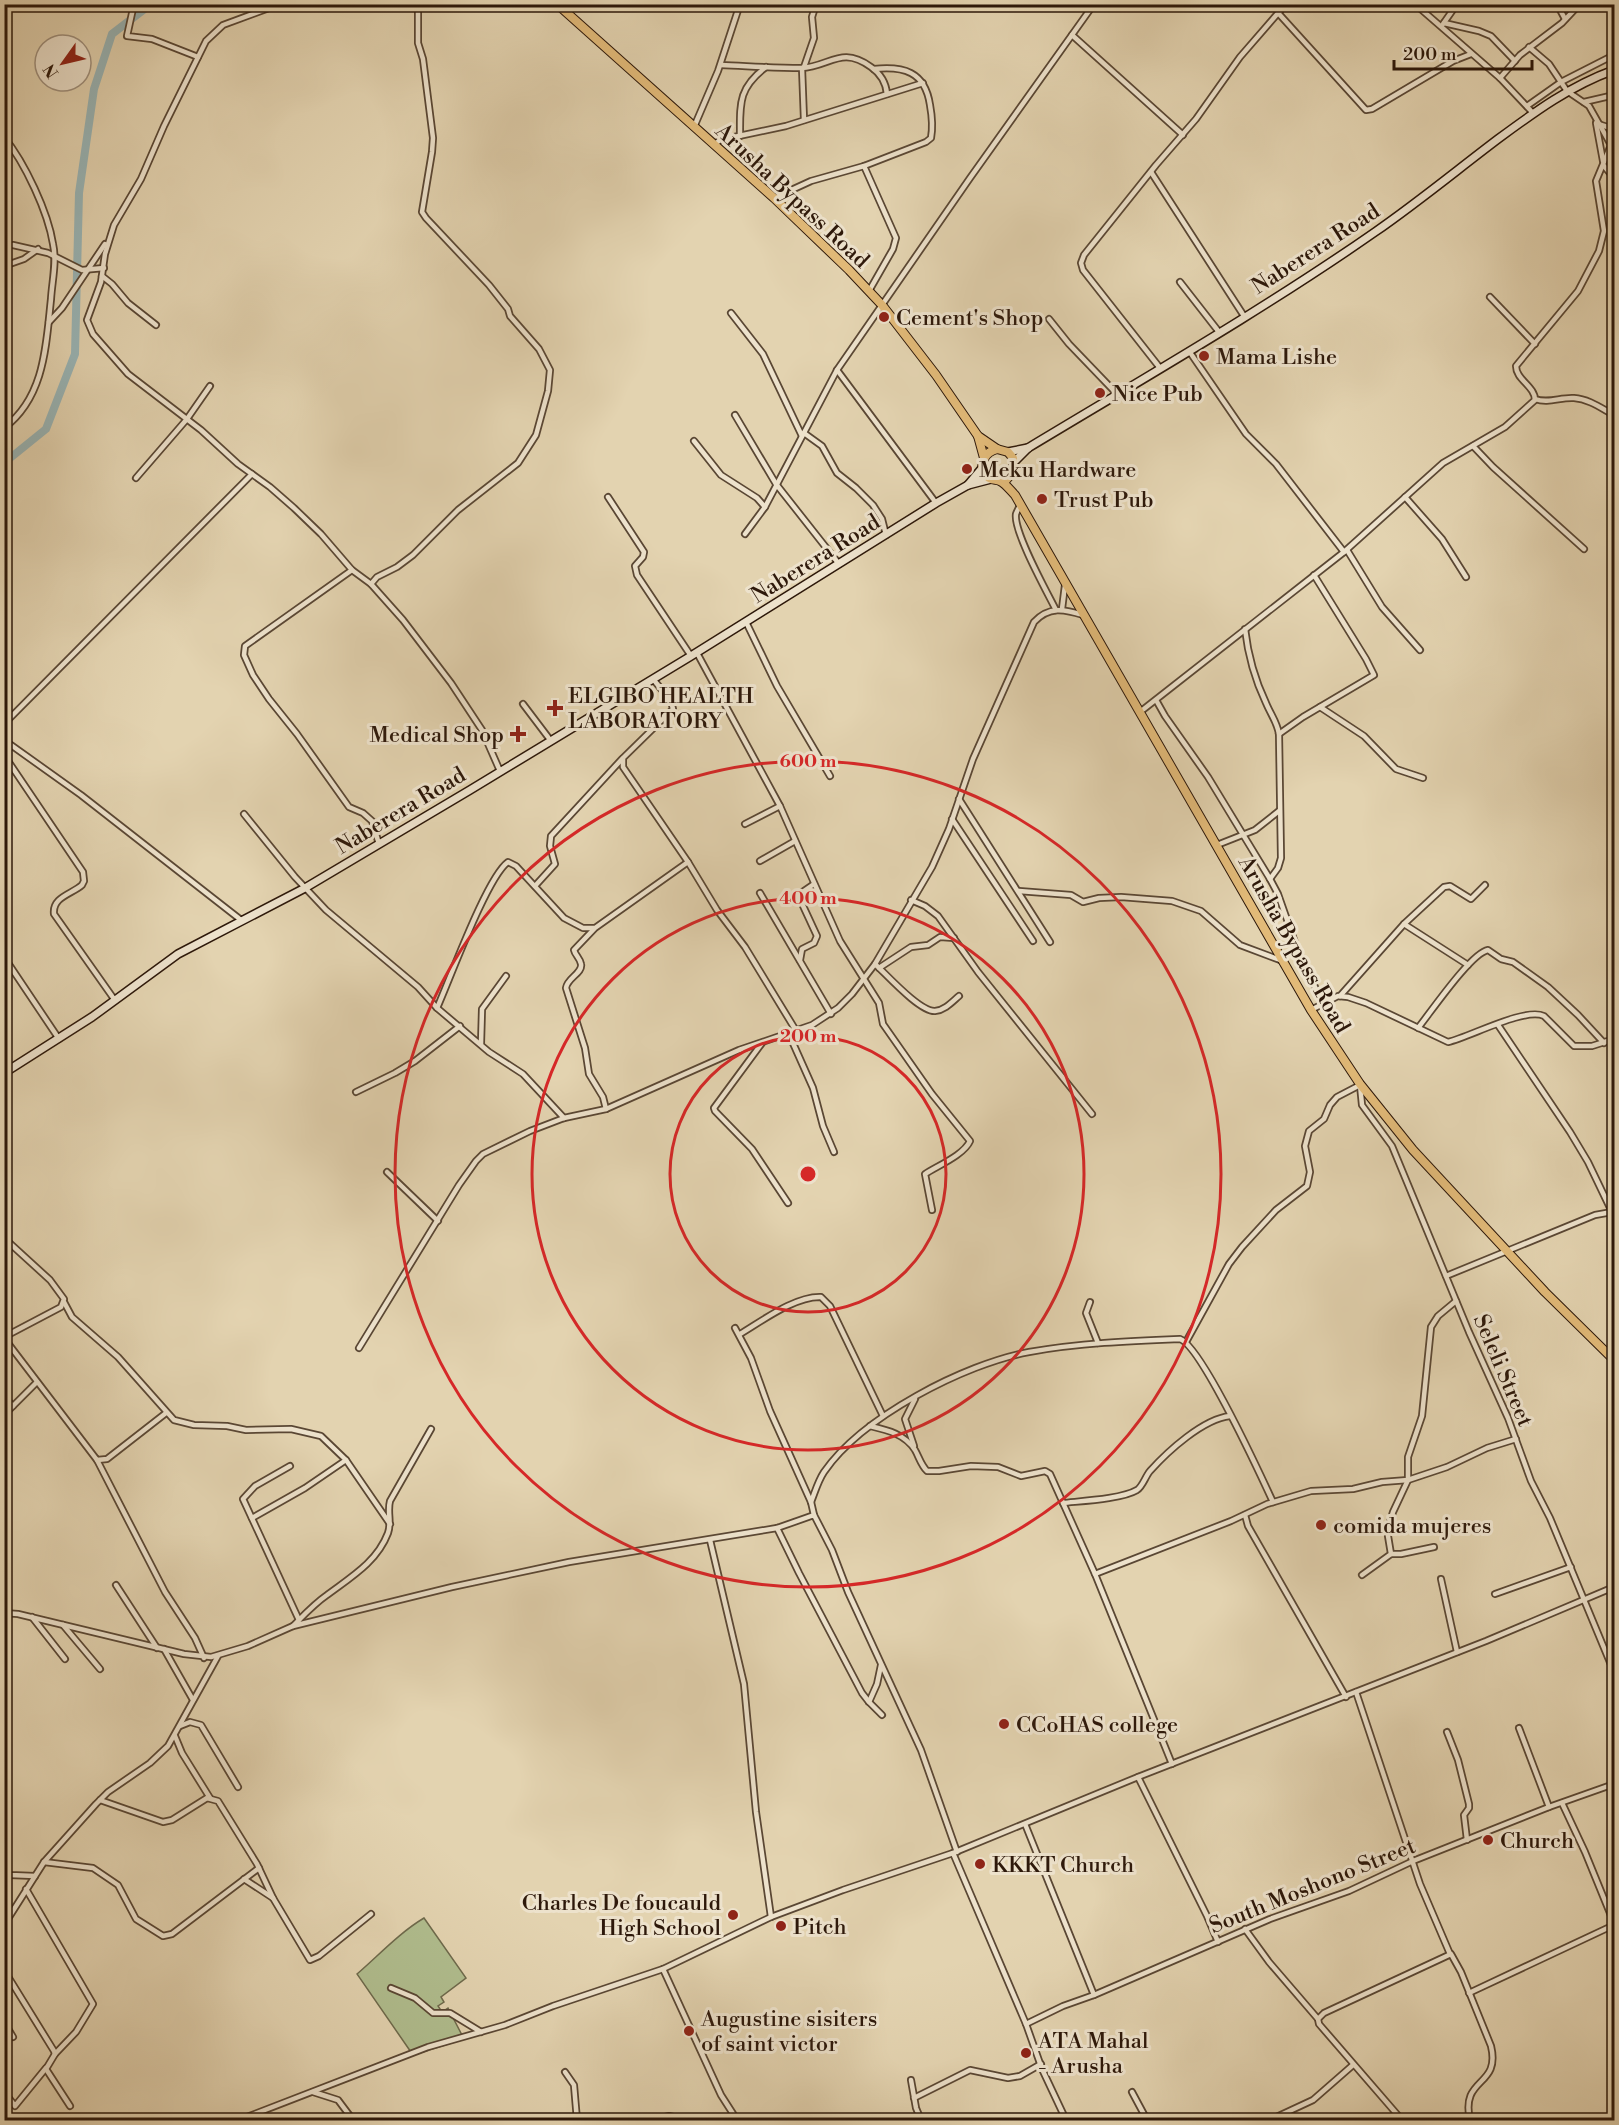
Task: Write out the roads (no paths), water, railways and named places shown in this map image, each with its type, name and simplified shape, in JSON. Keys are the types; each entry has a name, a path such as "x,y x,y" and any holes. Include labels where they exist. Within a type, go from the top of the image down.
{"main road":[{"name":"Arusha Bypass Road","path":"557,4 774,198 882,305 936,375 978,436 984,458 982,467"},
{"name":"Arusha Bypass Road","path":"978,436 997,449 1008,452"},
{"path":"984,458 992,450 997,449"},
{"path":"1008,452 1014,462"},
{"name":"Arusha Bypass Road","path":"1014,462 1015,495 1020,506 1311,1011 1360,1084 1437,1177 1545,1292 1614,1360"},
{"path":"982,467 991,479 1001,481 1013,472"},
{"name":"Arusha Bypass Road","path":"1001,481 1015,495"}],"street":[{"path":"134,4 127,36 152,39 198,57"},
{"path":"280,4 223,25 206,41 141,179 114,225 102,276 87,317 90,329 128,374 270,487 313,525 352,570 371,584 403,620 451,683 482,730 500,771"},
{"path":"371,584 376,577 397,567 413,555 458,510 518,463 536,435 544,413 550,377 547,363 539,349 510,316 508,309 422,212 433,138 423,59 418,43 418,4"},
{"path":"694,127 721,65 740,4"},
{"path":"804,120 803,68 814,38 812,17 816,4"},
{"path":"745,534 765,507 837,370 1094,4"},
{"path":"1160,368 1083,270 1081,263 1084,255 1196,119 1240,57 1286,4"},
{"path":"1415,4 1500,78 1533,113"},
{"path":"1442,26 1457,4"},
{"path":"1557,4 1565,19"},
{"path":"1500,78 1529,47 1576,8"},
{"path":"1279,14 1366,110 1372,109 1453,61 1471,54"},
{"path":"1442,26 1479,31 1491,36 1515,61"},
{"path":"1072,34 1183,135"},
{"path":"1529,47 1549,64 1567,91 1590,108 1611,145 1596,186 1603,222 1601,247 1584,283 1517,364 1516,370 1534,394 1535,399"},
{"path":"1527,106 1561,82 1614,55"},
{"path":"721,65 803,68 834,58 854,57 874,69 884,80 888,94"},
{"path":"740,136 740,105 743,91 754,76 767,67"},
{"path":"774,198 812,181 864,166 931,138 933,124 929,98 923,83 912,73 902,69 874,69"},
{"name":"Naberera Road","path":"1014,462 1028,448 1189,351 1375,232 1533,113 1567,91 1614,70"},
{"path":"714,145 720,140 804,120 923,83"},
{"path":"1584,102 1614,97"},
{"path":"1597,122 1614,129"},
{"path":"1597,122 1596,131 1604,165 1614,178"},
{"path":"4,137 30,180 50,230 55,256 43,368 38,381 15,419 4,428"},
{"path":"864,166 896,238 893,249 868,292"},
{"path":"1152,172 1244,316"},
{"path":"49,322 89,271 109,240"},
{"path":"13,244 38,249 75,268 89,271 104,268"},
{"path":"4,266 24,259 38,249"},
{"path":"102,276 128,303 156,325"},
{"path":"1180,282 1219,332"},
{"path":"1490,297 1535,344"},
{"path":"730,313 763,354 803,435 822,446 837,473 873,505 880,514 886,535"},
{"path":"1048,319 1117,394"},
{"path":"1189,351 1246,434 1284,474 1345,551 1382,608 1420,650"},
{"path":"837,370 936,503"},
{"path":"136,478 187,419 210,386"},
{"path":"1535,399 1545,402 1564,398 1579,399 1614,415"},
{"path":"1140,712 1345,551 1446,460 1509,424 1535,399"},
{"path":"735,415 776,484 839,564"},
{"path":"694,441 722,475 757,498 765,507"},
{"path":"1473,446 1584,549"},
{"name":"Naberera Road","path":"1008,452 1028,448"},
{"name":"Naberera Road","path":"968,485 982,467"},
{"path":"4,724 252,474"},
{"name":"Naberera Road","path":"4,1073 59,1039 178,954 305,888 694,654 936,503 968,485 991,479"},
{"path":"608,497 644,552 643,557 635,566 637,575 694,654 780,806 844,949 881,1007 883,1024 932,1094 970,1141 968,1146 948,1161 925,1174 932,1210"},
{"path":"1405,497 1436,531 1466,577"},
{"path":"1020,506 1016,516 1028,553 1059,609"},
{"path":"352,570 245,646 244,655 253,675 269,699 349,807 373,822 379,844"},
{"path":"1279,734 1374,674 1314,575"},
{"path":"1059,609 1065,584"},
{"path":"359,1348 459,1185 483,1154 530,1131 564,1118 606,1109 764,1041 812,1025 831,1014 877,966 911,900 932,867 976,753 1032,626 1042,614 1059,609 1083,615"},
{"path":"746,622 777,686 830,776"},
{"path":"1245,629 1252,665 1266,703 1276,721 1279,734 1281,858 1278,868 1270,879"},
{"path":"535,886 555,864 550,846 551,836 622,759 673,709 671,701 653,679"},
{"path":"1156,700 1208,777 1270,879 1278,894 1298,951 1323,1004"},
{"path":"523,704 551,741"},
{"path":"1320,707 1364,736 1396,769 1423,778"},
{"path":"4,740 81,795 241,920"},
{"path":"4,755 83,872 82,885 57,901 53,908 54,914 114,999"},
{"path":"622,759 623,767 760,971 795,1029"},
{"path":"959,799 1050,942"},
{"path":"746,824 780,806"},
{"path":"1217,845 1255,830 1279,811"},
{"path":"244,814 326,910 418,987 437,1008 523,1074 564,1118"},
{"path":"952,819 1033,940"},
{"path":"760,861 795,841"},
{"path":"437,1008 487,893 503,866 508,862 513,863 564,918 583,928 595,928"},
{"path":"606,1109 603,1097 589,1074 585,1048 566,988 567,982 581,968 574,950 595,928 688,862"},
{"path":"800,961 802,950 814,943 817,936 798,895 814,884"},
{"path":"1311,1011 1341,996 1404,924 1446,886 1450,886 1471,899 1485,885"},
{"path":"1019,891 1071,895 1083,902 1099,898 1121,897 1179,903 1201,911 1240,945 1283,961"},
{"path":"760,893 831,1014"},
{"path":"911,900 932,911 1092,1114"},
{"path":"1404,924 1468,965"},
{"path":"877,966 910,947 928,945 940,937 954,938"},
{"path":"1418,1028 1468,965 1485,950 1491,951 1501,959 1513,962 1562,1000 1604,1043"},
{"path":"4,957 59,1039"},
{"path":"877,966 920,1006 930,1011 942,1009 959,996"},
{"path":"481,1044 482,1009 506,976"},
{"path":"1341,996 1366,1003 1448,1042 1521,1016 1539,1014 1572,1045 1586,1047 1614,1039"},
{"path":"1446,1276 1595,1215 1613,1212 1570,1132 1498,1025"},
{"path":"356,1092 395,1073 460,1026"},
{"path":"788,1032 813,1088 823,1126 834,1152"},
{"path":"764,1041 714,1108 752,1149 788,1203"},
{"path":"1186,1342 1229,1264 1242,1247 1276,1210 1306,1186 1310,1172 1305,1146 1309,1131 1324,1119 1330,1105 1337,1097 1360,1084"},
{"name":"Seleli Street","path":"1360,1084 1363,1107 1392,1146 1516,1439 1531,1481 1550,1518 1614,1672"},
{"path":"387,1172 438,1221"},
{"path":"4,1238 54,1285 63,1295 72,1317 118,1357 166,1413 183,1424 315,1433 328,1441 346,1460 390,1524"},
{"path":"740,1334 797,1302 812,1296 821,1297 830,1306 883,1416"},
{"path":"1391,1554 1389,1525 1408,1480 1408,1457 1422,1416 1431,1327 1438,1316 1456,1301"},
{"path":"64,1302 4,1337 97,1460 165,1592 195,1638 204,1658"},
{"path":"1090,1302 1086,1313 1098,1342"},
{"path":"735,1328 751,1358 770,1411 811,1502 814,1515 832,1550 848,1592 921,1750 955,1852 1066,2121"},
{"path":"811,1502 822,1474 870,1426 883,1416 954,1377 1016,1355 1098,1342 1180,1339 1186,1342 1204,1369 1273,1502"},
{"path":"4,1415 37,1382"},
{"path":"4,1397 13,1406"},
{"path":"916,1397 905,1423 923,1468 930,1472 971,1467 998,1467 1027,1477 1046,1471 1050,1474 1095,1574 1172,1764"},
{"path":"97,1460 107,1459 166,1413"},
{"path":"1063,1503 1136,1491 1151,1471 1181,1443 1216,1418 1230,1416"},
{"path":"870,1426 889,1431 905,1439 916,1452"},
{"path":"293,1626 327,1595 365,1567 382,1546 390,1524 388,1512 390,1501 431,1429"},
{"path":"1095,1574 1273,1502 1311,1491 1353,1489 1382,1482 1408,1480 1439,1470 1487,1448 1516,1439"},
{"path":"252,1518 305,1488 346,1460"},
{"path":"290,1466 255,1486 246,1494 243,1501 299,1620"},
{"path":"4,1612 204,1658 218,1656 293,1626 365,1607 531,1569 777,1528 814,1515"},
{"path":"1245,1515 1250,1529 1346,1696"},
{"path":"777,1528 868,1702 882,1714"},
{"path":"710,1540 744,1684 756,1812 771,1917"},
{"path":"1362,1575 1391,1554 1401,1554 1434,1546"},
{"path":"1496,1594 1570,1568"},
{"path":"1441,1579 1457,1652"},
{"path":"116,1585 157,1648"},
{"path":"239,2121 428,2047 481,2032 663,1969 771,1917 955,1852 1614,1587"},
{"path":"32,1617 65,1659"},
{"path":"62,1624 100,1669"},
{"path":"164,1649 193,1700"},
{"path":"4,1926 44,1862 100,1800 150,1764 175,1736 218,1656"},
{"path":"868,1702 877,1684 881,1665"},
{"path":"1356,1692 1427,1901 1450,1954 1454,1957 1491,2046 1493,2062 1488,2075 1470,2093 1468,2102 1470,2121"},
{"path":"180,1726 190,1722 201,1725 238,1787"},
{"path":"1519,1728 1550,1807"},
{"path":"1447,1732 1458,1760 1469,1804 1464,1815 1467,1840"},
{"path":"175,1736 182,1754 210,1798 223,1806 307,1956 312,1960 371,1914"},
{"path":"1138,1777 1218,1942"},
{"name":"South Moshono Street","path":"1026,2024 1245,1929 1349,1891 1467,1840 1614,1784"},
{"path":"100,1800 163,1822 172,1820 210,1798"},
{"path":"1468,1993 1614,1924 1586,1852 1562,1803"},
{"path":"1025,1824 1094,1995"},
{"path":"44,1862 93,1868 118,1885 136,1919 163,1936 172,1934 259,1868"},
{"path":"4,1872 10,1875 35,1876"},
{"path":"244,1879 273,1898"},
{"path":"4,2092 15,2106 55,2054 76,2032 93,2004 26,1889"},
{"path":"1245,1929 1319,2024 1402,2121"},
{"path":"1317,2019 1324,2013 1450,1954"},
{"path":"663,1969 721,2095 737,2121"},
{"path":"4,1971 55,2054"},
{"path":"391,1989 415,1998 434,2014 453,2014 481,2032"},
{"path":"4,2022 13,2037"},
{"path":"914,2098 970,2070 1008,2078 1020,2076 1041,2064"},
{"path":"1270,2121 1313,2100 1353,2065"},
{"path":"46,2068 70,2106"},
{"path":"565,2072 574,2085 577,2121"},
{"path":"911,2080 921,2121"},
{"path":"1132,2091 1147,2121"},
{"path":"313,2092 338,2100 353,2121"},
{"path":"653,2121 669,2116 686,2121"}],"waterway":[{"path":"4,463 46,429 75,354 79,193 94,89 112,34 151,4"}],"place":[{"name":"Cement's Shop","path":"884,317"},
{"name":"Mama Lishe","path":"1204,356"},
{"name":"Nice Pub","path":"1100,393"},
{"name":"Meku Hardware","path":"967,469"},
{"name":"Trust Pub","path":"1042,499"},
{"name":"ELGIBO HEALTH LABORATORY","path":"555,708"},
{"name":"Medical Shop","path":"518,734"},
{"name":"comida mujeres","path":"1321,1525"},
{"name":"CCoHAS college","path":"1004,1724"},
{"name":"Church","path":"1488,1840"},
{"name":"KKKT Church","path":"980,1864"},
{"name":"Charles De foucauld High School","path":"733,1915"},
{"name":"Pitch","path":"781,1926"},
{"name":"Augustine sisiters of saint victor","path":"689,2031"},
{"name":"ATA Mahal - Arusha","path":"1026,2053"}]}
